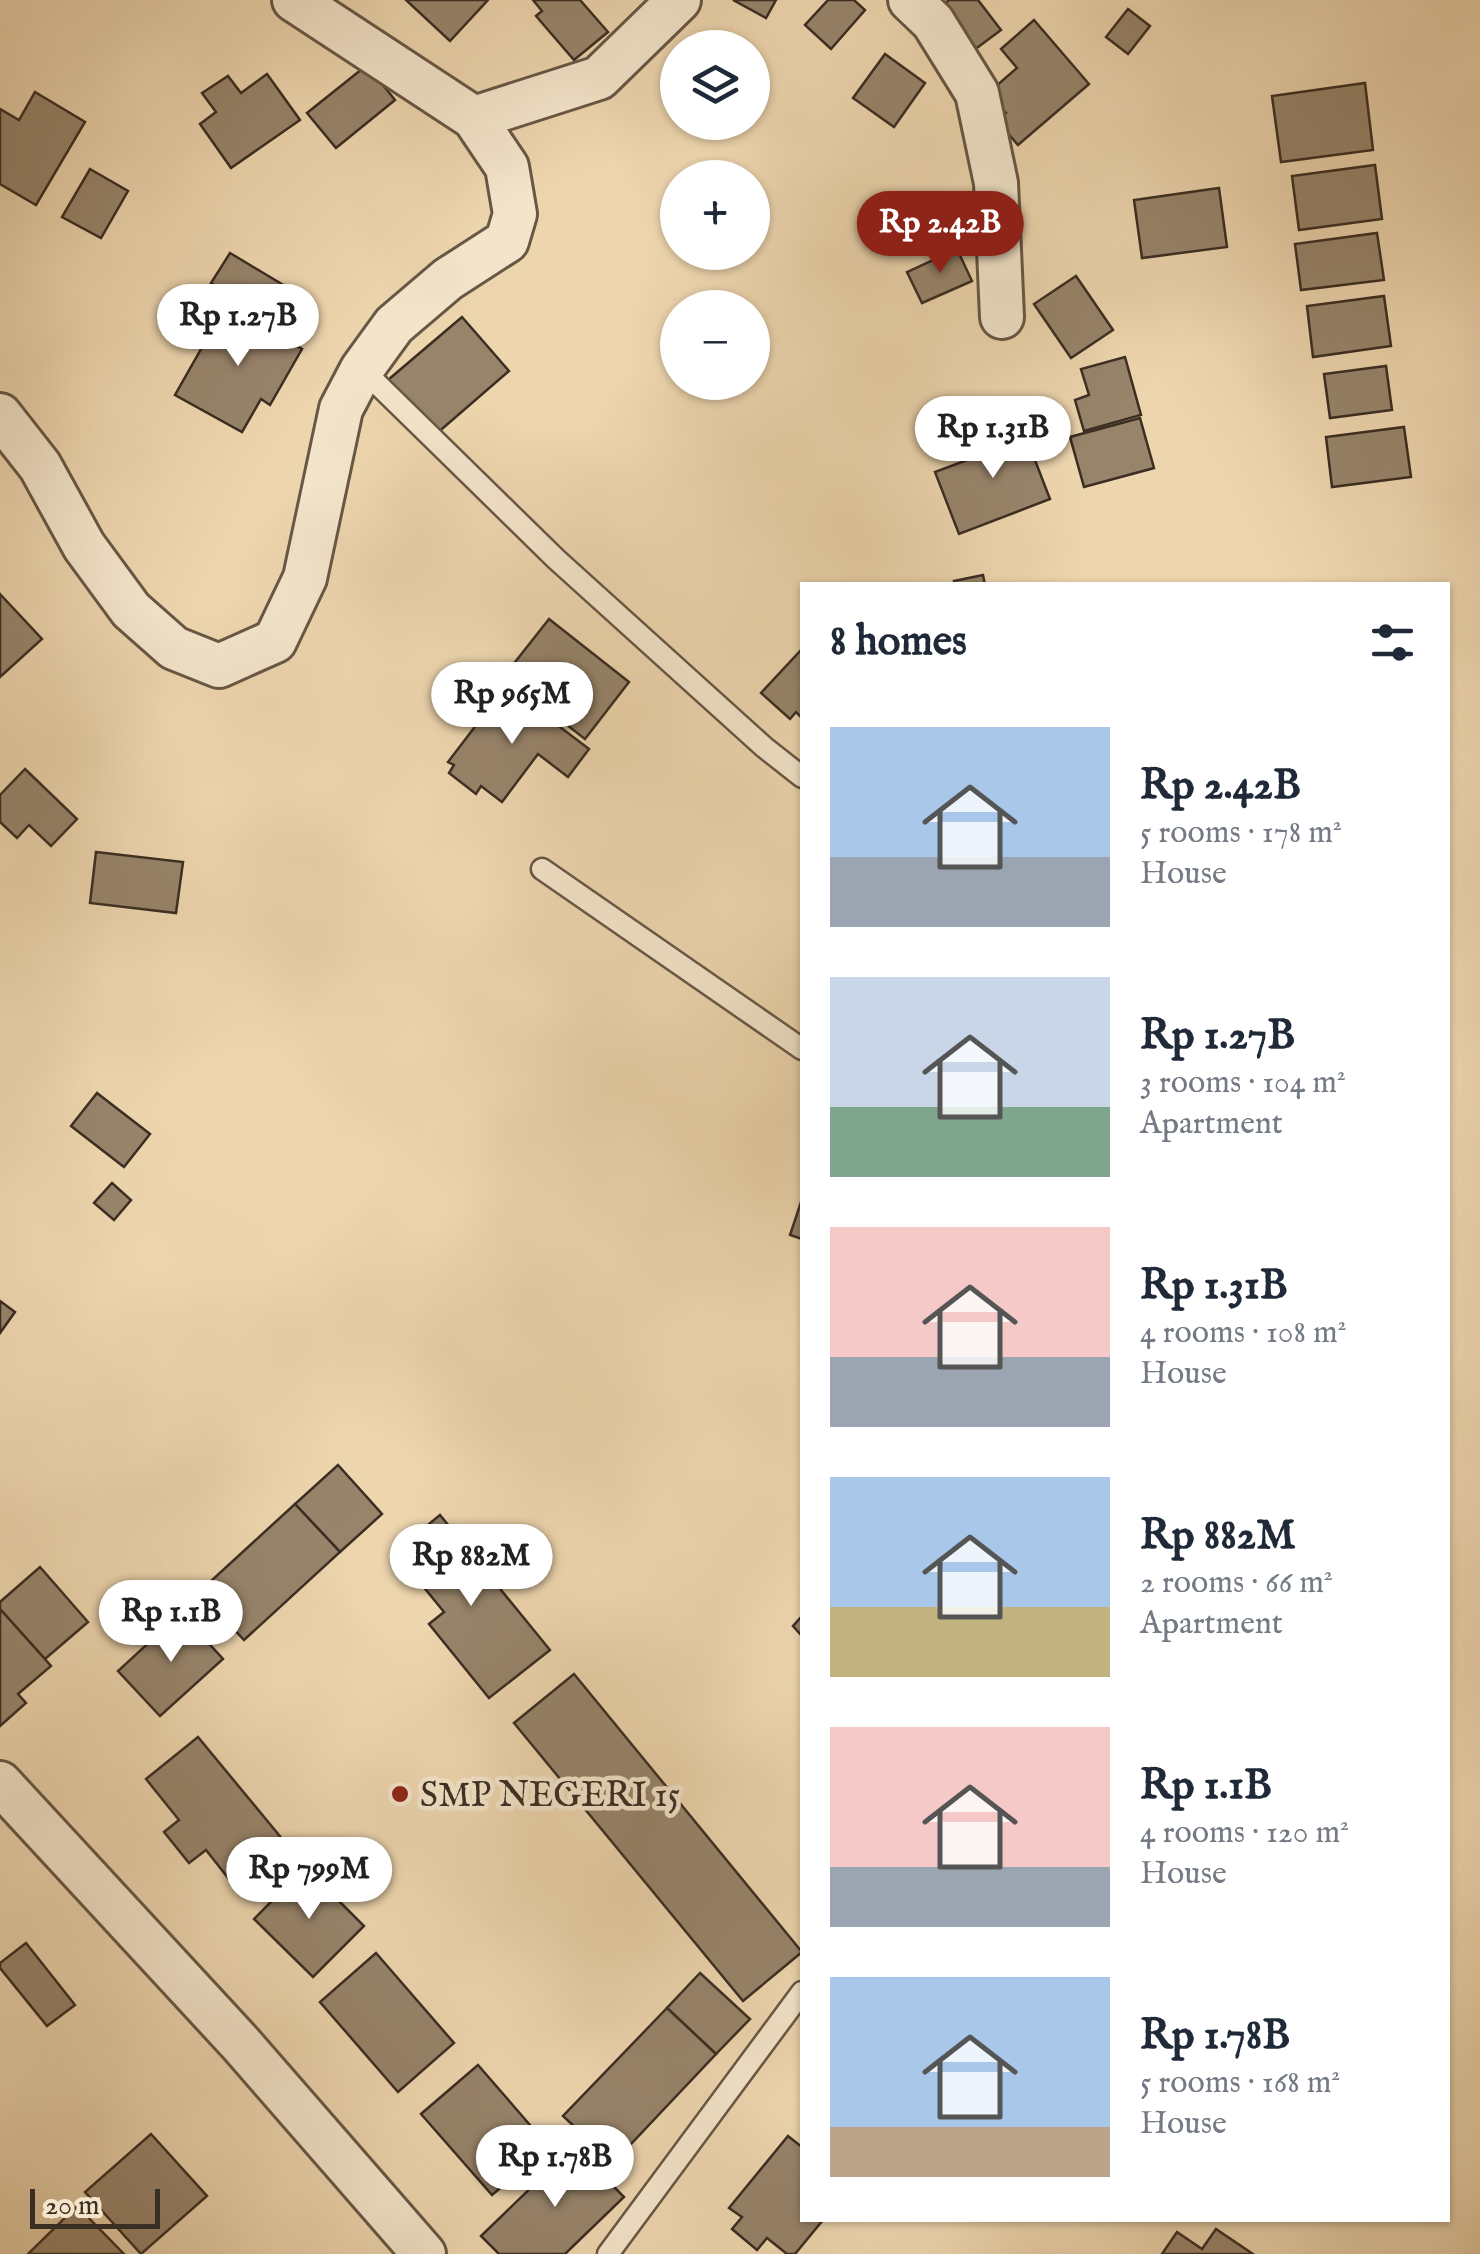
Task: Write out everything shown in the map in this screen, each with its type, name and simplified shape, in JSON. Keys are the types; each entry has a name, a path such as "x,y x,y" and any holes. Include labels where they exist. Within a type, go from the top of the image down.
{"street":[{"path":"0,415 40,466 84,546 131,610 174,648 219,666 275,641 305,578 341,409 362,369 394,325 448,279 508,241 515,214 508,167 474,118 294,0"},
{"path":"474,118 599,78 679,0"},
{"path":"910,0 933,22 977,93 996,183 1002,318"},
{"path":"0,1782 241,2044 424,2254"}],"lane":[{"path":"362,369 556,559 800,775"},
{"path":"542,868 800,1048"},
{"path":"608,2254 800,1995"}],"building":[{"path":"406,0 488,0 450,41"},
{"path":"533,0 580,0 608,32 574,60 536,16 542,11"},
{"path":"733,0 776,0 766,18"},
{"path":"828,0 854,0 865,10 831,49 805,25"},
{"path":"949,0 978,0 1001,30 966,56 933,12"},
{"path":"1128,9 1150,26 1128,54 1106,37"},
{"path":"1034,20 1089,84 1018,145 997,121 1006,113 988,93 1017,68 1001,49"},
{"path":"885,54 925,83 894,127 853,98"},
{"path":"367,65 395,100 336,148 307,113"},
{"path":"267,74 300,120 231,168 200,124 216,112 202,93 228,76 241,93"},
{"path":"1365,83 1373,150 1281,162 1272,96"},
{"path":"35,92 85,122 36,205 0,184 0,109 19,120"},
{"path":"1375,165 1382,219 1299,230 1292,176"},
{"path":"90,169 128,191 101,238 62,217"},
{"path":"1219,188 1227,247 1142,258 1134,200"},
{"path":"1377,233 1384,280 1301,290 1295,244"},
{"path":"957,249 972,281 922,303 907,272"},
{"path":"230,253 300,295 282,325 211,283"},
{"path":"1076,276 1113,330 1071,358 1034,304"},
{"path":"1384,296 1391,346 1313,357 1307,306"},
{"path":"226,305 302,349 270,405 261,399 242,432 175,395"},
{"path":"462,317 509,371 435,435 388,380"},
{"path":"1125,357 1141,415 1084,431 1075,400 1089,395 1081,369"},
{"path":"1386,366 1392,410 1330,418 1324,374"},
{"path":"1140,418 1154,468 1084,487 1070,437"},
{"path":"1021,424 1050,499 959,534 935,472 983,454 978,441"},
{"path":"1404,427 1411,477 1332,487 1326,437"},
{"path":"983,575 984,582 954,582"},
{"path":"0,594 42,639 0,677"},
{"path":"549,619 629,682 585,739 504,676"},
{"path":"800,651 800,716 796,712 790,719 761,693"},
{"path":"506,686 589,749 568,777 538,754 502,802 481,786 476,794 449,773 454,765 448,762"},
{"path":"25,769 77,819 51,846 29,825 17,838 0,822 0,795"},
{"path":"96,852 183,862 176,913 90,903"},
{"path":"97,1093 150,1134 124,1167 71,1126"},
{"path":"112,1183 131,1200 114,1220 94,1203"},
{"path":"800,1205 800,1238 790,1235"},
{"path":"0,1301 15,1312 0,1333"},
{"path":"338,1465 382,1514 340,1552 295,1504"},
{"path":"295,1504 340,1552 244,1640 199,1592"},
{"path":"440,1515 550,1650 489,1698 429,1624 444,1612 395,1552"},
{"path":"40,1567 88,1622 45,1659 0,1609 0,1602"},
{"path":"0,1609 51,1666 18,1694 26,1703 0,1726"},
{"path":"181,1613 223,1659 160,1716 118,1671"},
{"path":"574,1674 800,1954 743,2001 514,1723"},
{"path":"198,1737 288,1846 236,1888 206,1850 189,1863 164,1832 179,1820 146,1779"},
{"path":"305,1867 364,1926 313,1977 254,1919"},
{"path":"26,1943 75,2005 47,2026 0,1968 0,1963"},
{"path":"376,1953 454,2043 398,2092 320,2002"},
{"path":"700,1973 750,2019 716,2054 667,2008"},
{"path":"667,2008 716,2054 613,2163 563,2116"},
{"path":"478,2065 549,2147 492,2195 421,2114"},
{"path":"151,2134 207,2196 141,2254 85,2192"},
{"path":"788,2136 800,2145 800,2222 821,2222 795,2254 787,2254 767,2238 757,2250 732,2229 742,2217 729,2208"},
{"path":"574,2146 624,2197 565,2254 499,2254 481,2236"},
{"path":"77,2206 124,2254 28,2254"},
{"path":"1216,2229 1253,2254 1162,2254 1177,2232 1202,2249"}],"place":[{"name":"SMP NEGERI 15","path":"400,1794"}]}
